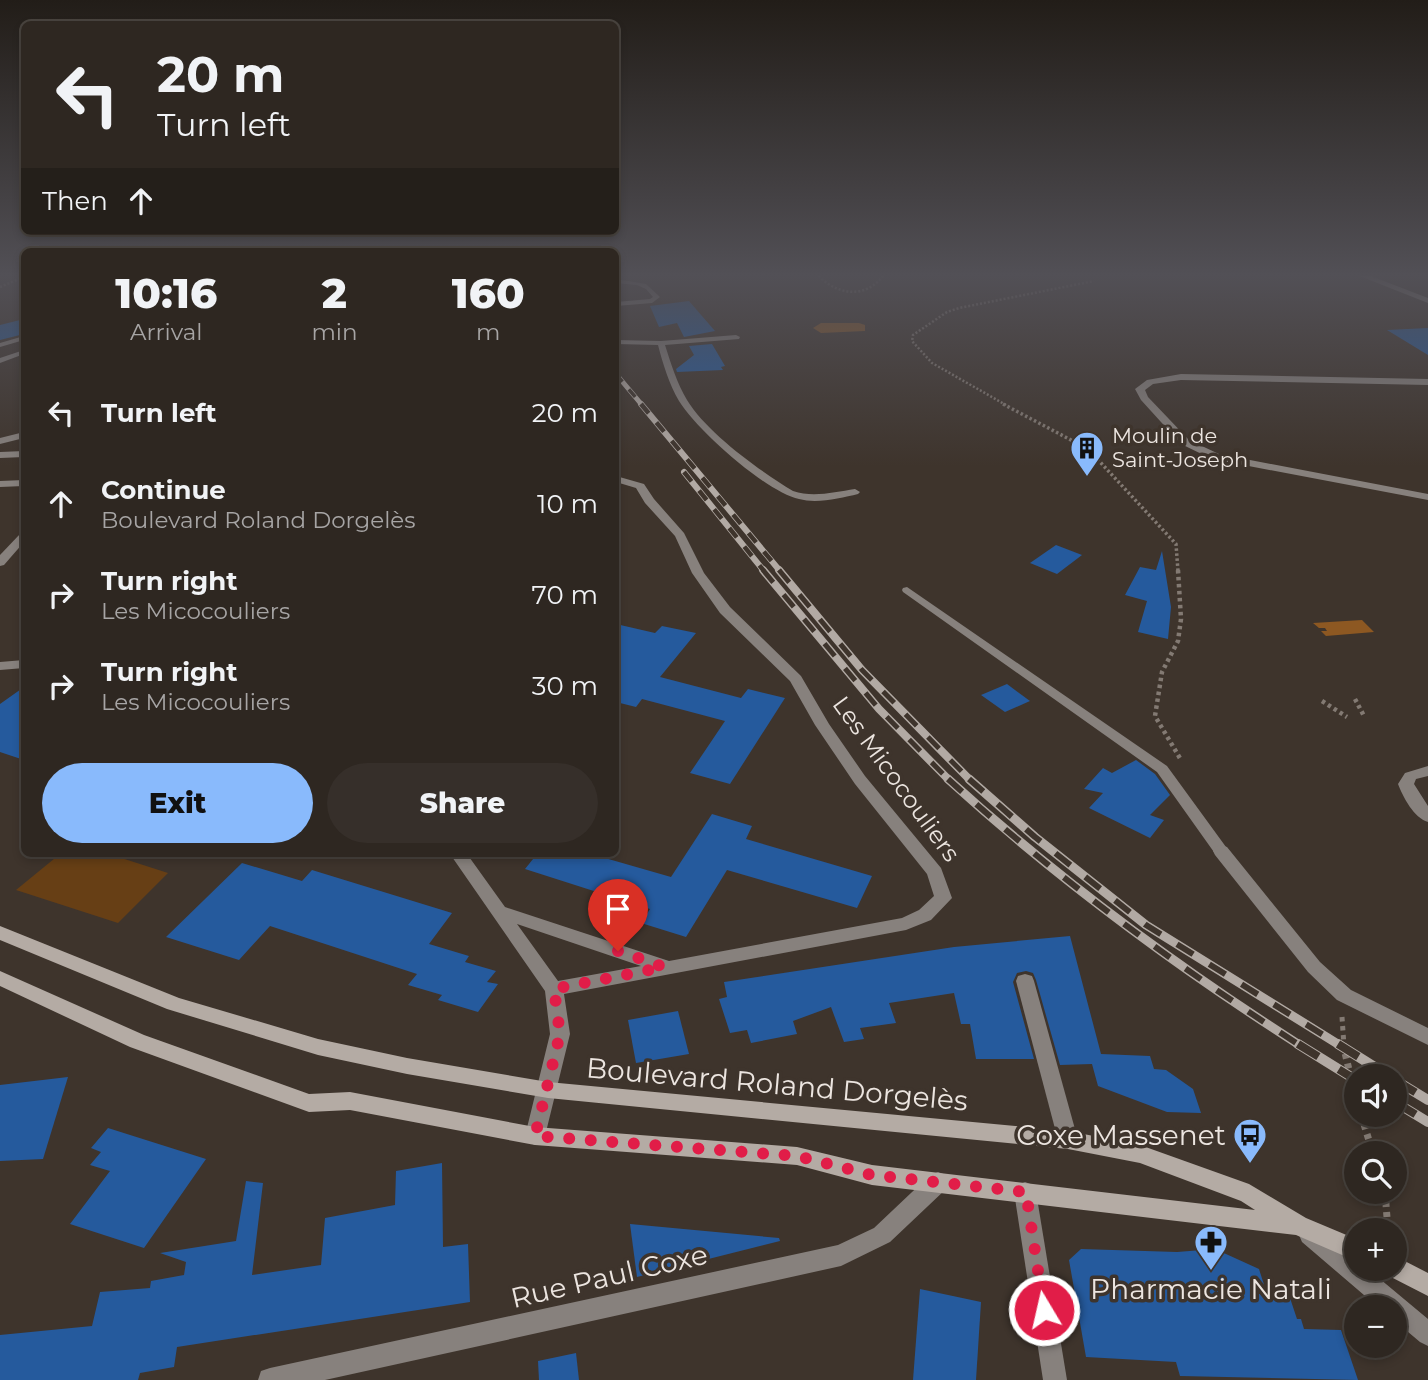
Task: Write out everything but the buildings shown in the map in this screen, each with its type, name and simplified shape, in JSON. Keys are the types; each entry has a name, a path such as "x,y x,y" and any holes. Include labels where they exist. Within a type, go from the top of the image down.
{"main road":[{"name":"Boulevard Roland Dorgelès","path":"0,933 174,1004 318,1047 548,1090 1068,1140 1140,1154 1249,1194 1298,1225"},
{"path":"0,978 137,1041 309,1103 350,1101 535,1136 797,1156 872,1175 1298,1225 1344,1245"},
{"path":"1407,1274 1428,1285"}],"street":[{"path":"1428,382 1181,377 1150,382 1140,389 1144,398 1185,442 1216,457 1428,496"},
{"path":"0,455 21,454"},
{"name":"Les Micocouliers","path":"554,989 906,924 925,915 943,898 935,872 860,780 822,725 796,679 725,610 698,573 680,535 649,501 640,486 619,480"},
{"path":"0,562 21,539"},
{"path":"0,666 21,664"},
{"path":"1428,771 1410,776 1406,784 1410,794 1428,817"},
{"path":"1221,851 1314,967 1344,995 1428,1037"},
{"path":"460,857 504,914 554,989 560,1034 535,1136"},
{"name":"Les Micocouliers","path":"504,914 664,967"},
{"path":"1025,981 1068,1140"},
{"name":"Rue Paul Coxe","path":"270,1380 841,1255 882,1236 938,1182"},
{"path":"1026,1192 1055,1380"},
{"path":"1298,1225 1428,1334"}],"lane":[{"path":"619,342 661,343 731,337"},
{"path":"0,345 21,339"},
{"path":"661,343 670,374 689,409 768,480 786,492 802,497 855,492"},
{"path":"2,360 21,353"},
{"path":"0,441 21,436"},
{"path":"0,484 21,483"},
{"path":"907,590 1162,769 1221,851"}],"path":[{"path":"913,337 912,341 932,363 956,379 1088,449 1176,544 1181,619 1178,641 1162,672 1155,716 1183,764"},
{"path":"1355,699 1364,716"},
{"path":"1322,701 1347,717"},
{"path":"1344,995 1341,1034 1348,1064"}],"shaded area":[{"path":"1362,620 1374,632 1326,636 1321,631 1327,631 1325,628 1319,628 1313,623"},
{"path":"56,857 118,857 168,873 118,923 16,890"}],"railway":[{"path":"619,378 642,405"},
{"path":"641,404 780,571"},
{"path":"684,472 764,571"},
{"path":"763,570 879,709 948,779"},
{"path":"779,570 862,670 969,779"},
{"path":"948,779 1032,852 1119,920 1209,985 1301,1046"},
{"path":"969,779 1035,837 1146,925 1341,1046"},
{"path":"1298,1044 1344,1073"},
{"path":"1338,1044 1370,1064"},
{"path":"1407,1087 1428,1100"},
{"path":"1407,1109 1428,1122"}],"place":[{"name":"Moulin de Saint-Joseph","path":"1087,478"},
{"name":"Coxe Massenet","path":"1250,1165"},
{"name":"Pharmacie Natali","path":"1211,1272"}],"route":[{"path":"618,951 664,967 554,989 560,1034 535,1136 797,1156 872,1175 1026,1192 1044,1310"}]}
